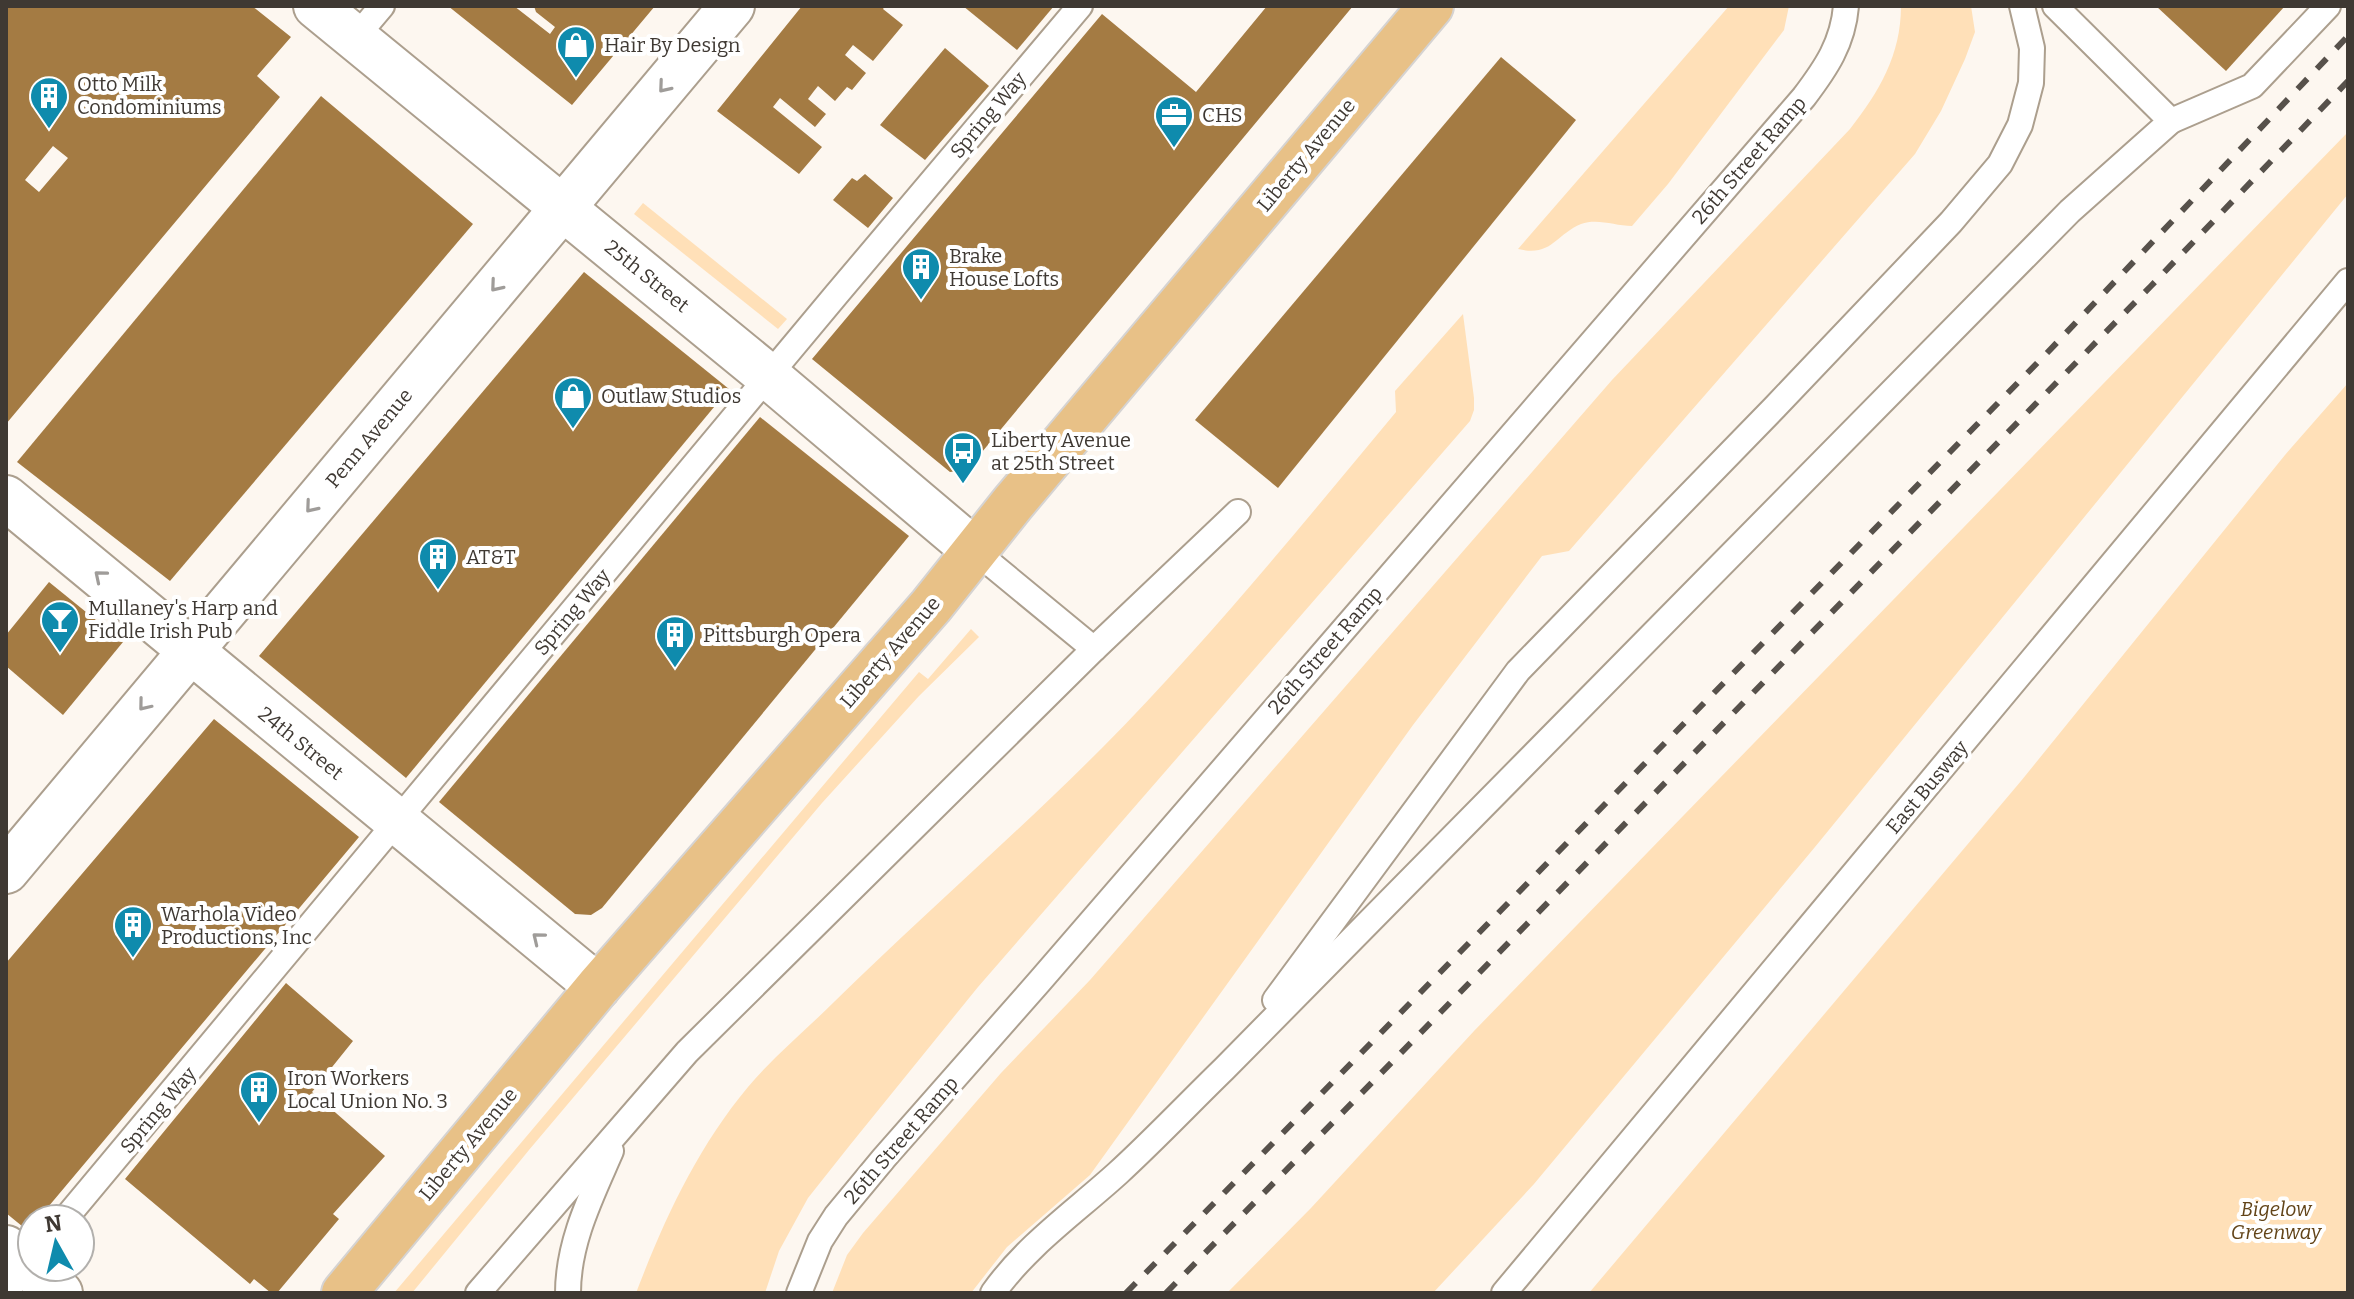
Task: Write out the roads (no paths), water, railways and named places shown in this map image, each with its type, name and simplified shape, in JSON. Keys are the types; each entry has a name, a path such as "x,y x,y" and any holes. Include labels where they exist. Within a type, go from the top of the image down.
{"main road":[{"name":"Liberty Avenue","path":"344,1293 598,987 931,606 1431,6"}],"street":[{"name":"25th Street","path":"316,6 369,22 562,208 975,551"},
{"name":"Penn Avenue","path":"6,871 732,6"},
{"name":"24th Street","path":"6,498 598,987"}],"lane":[{"name":"Spring Way","path":"78,1203 1080,6"},
{"name":"26th Street Ramp","path":"799,1293 820,1241 836,1216 884,1158 1804,97 1835,54 1846,6"},
{"path":"1224,1069 1518,671 1819,361 1951,222 2000,164 2020,125 2031,83 2032,48 2022,6"},
{"path":"2055,6 2171,121"},
{"path":"993,1293 1008,1272 1039,1240 1118,1173 1224,1069 2070,211 2171,121 2252,86 2328,6"},
{"name":"East Busway","path":"1504,1293 2348,281"},
{"path":"478,1293 687,1052 1094,649 1238,512"},
{"path":"975,551 1094,649"},
{"path":"568,1293 568,1268 574,1242 622,1127"}],"railway":[{"path":"1126,1293 2046,354 2348,36"},
{"path":"1166,1293 2348,81"}],"place":[{"name":"Hair By Design","path":"576,79"},
{"name":"Otto Milk Condominiums","path":"49,130"},
{"name":"CHS","path":"1174,149"},
{"name":"Brake House Lofts","path":"921,301"},
{"name":"Outlaw Studios","path":"573,430"},
{"name":"Liberty Avenue at 25th Street","path":"963,485"},
{"name":"AT&T","path":"438,591"},
{"name":"Mullaney's Harp and Fiddle Irish Pub","path":"60,654"},
{"name":"Pittsburgh Opera","path":"675,669"},
{"name":"Warhola Video Productions, Inc","path":"133,959"},
{"name":"Iron Workers Local Union No. 3","path":"259,1124"}],"park label":[{"name":"Bigelow Greenway","path":"2276,1220"}]}
